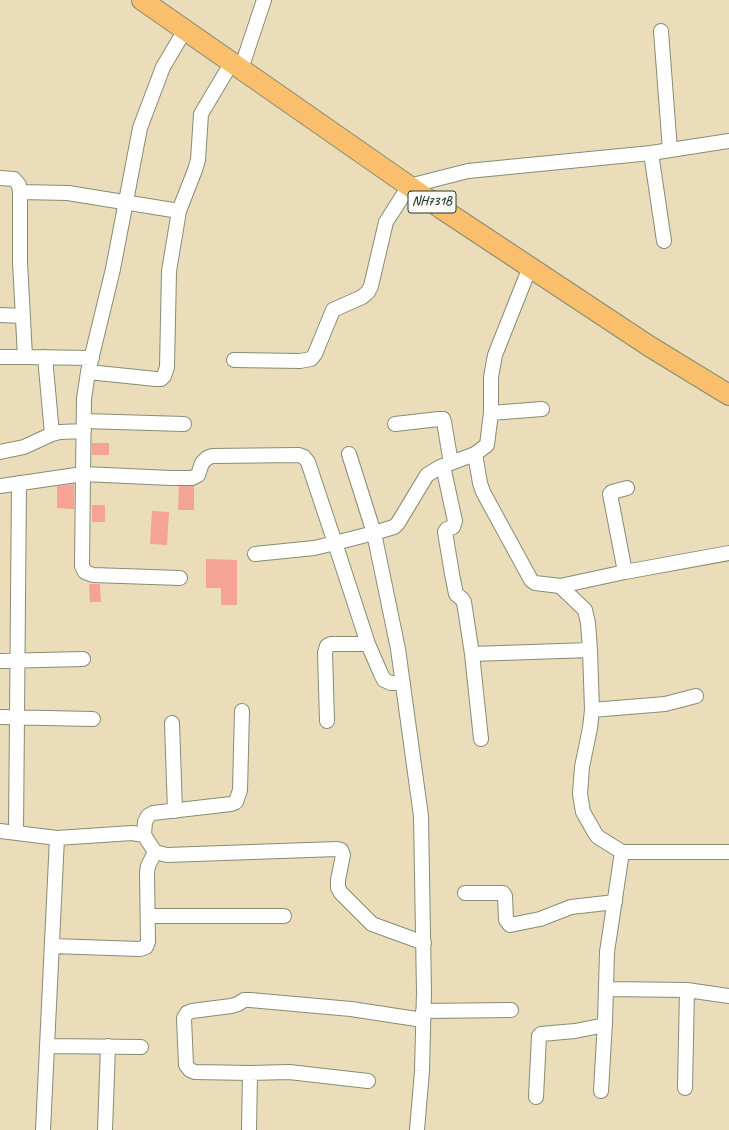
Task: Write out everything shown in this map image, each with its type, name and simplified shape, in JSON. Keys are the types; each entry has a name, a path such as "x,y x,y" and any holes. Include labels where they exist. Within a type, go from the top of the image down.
{"highway":[{"name":"NH731B","path":"142,0 185,30 239,63 318,116 416,184 530,267 649,346 729,395"},
{"name":"NH731B","path":"160,0 239,63"},
{"name":"NH731B","path":"416,184 651,335 729,382"}],"street":[{"path":"88,372 156,379 161,379 164,376 167,367 169,271 179,211 196,170 201,114 239,63 264,0"},
{"path":"180,578 93,575 85,572 82,566 84,400 88,372 113,269 140,128 163,67 185,30"},
{"path":"661,31 670,150"},
{"path":"234,360 311,360 315,354 333,310 362,297 368,292 371,286 386,222 416,184 468,172 651,153 729,141"},
{"path":"651,153 664,241"},
{"path":"0,178 14,179 19,185 20,192 20,262 25,357"},
{"path":"20,192 68,193 179,211"},
{"path":"255,554 314,548 394,527 428,475 447,464 475,454 488,445 491,413 491,377 494,355 530,267"},
{"path":"0,315 23,316"},
{"path":"45,357 52,434"},
{"path":"0,358 92,358"},
{"path":"491,413 542,409"},
{"path":"396,424 439,419 443,419 444,422 447,464 455,521 453,527 447,529 445,532 456,594 464,602 472,654 481,739"},
{"path":"0,452 24,447 52,434 84,426 184,424"},
{"path":"349,454 374,533 398,648 421,816 424,944 422,1071 417,1130"},
{"path":"475,454 483,492 531,580 535,583 560,586 625,572 729,553"},
{"path":"0,486 83,474 192,478 198,475 202,463 207,458 212,456 304,457 308,462 368,644 381,674 384,680 391,683 403,684"},
{"path":"16,832 19,483"},
{"path":"625,572 610,494 612,492 627,488"},
{"path":"560,586 585,610 588,623 592,710 580,794 582,808 595,833 598,837 622,852 729,852"},
{"path":"327,721 325,653 327,646 331,644 368,644"},
{"path":"472,654 590,650"},
{"path":"0,661 83,659"},
{"path":"592,710 665,704 696,696"},
{"path":"242,711 240,790 236,802 153,813 148,816 145,822 144,835 155,852 167,856 337,848 341,850 343,855 338,880 338,888 341,893 372,924 424,944"},
{"path":"0,717 93,719"},
{"path":"172,723 175,811"},
{"path":"0,831 57,838 132,834 144,835"},
{"path":"43,1130 57,838"},
{"path":"52,946 140,949 146,947 148,942 147,873 148,866 155,852"},
{"path":"601,1091 607,952 622,852"},
{"path":"465,894 503,893 506,920 510,926 540,919 571,907 615,902"},
{"path":"148,916 284,916"},
{"path":"606,989 687,990 729,996"},
{"path":"684,1088 687,990"},
{"path":"368,1081 289,1072 195,1072 186,1066 184,1018 192,1011 232,1006 244,1000 423,1016 511,1010"},
{"path":"536,1098 539,1036 541,1034 575,1031 605,1024"},
{"path":"47,1046 141,1046"},
{"path":"105,1130 108,1046"},
{"path":"249,1130 250,1073"}],"building":[{"path":"92,443 109,443 109,455 92,455"},
{"path":"74,484 74,509 57,508 57,486"},
{"path":"179,486 194,486 194,510 178,510"},
{"path":"92,505 105,505 105,522 92,522"},
{"path":"152,511 169,512 167,545 150,544"},
{"path":"206,559 237,560 237,605 221,605 221,588 206,588"},
{"path":"89,584 100,584 101,602 90,602"}]}
